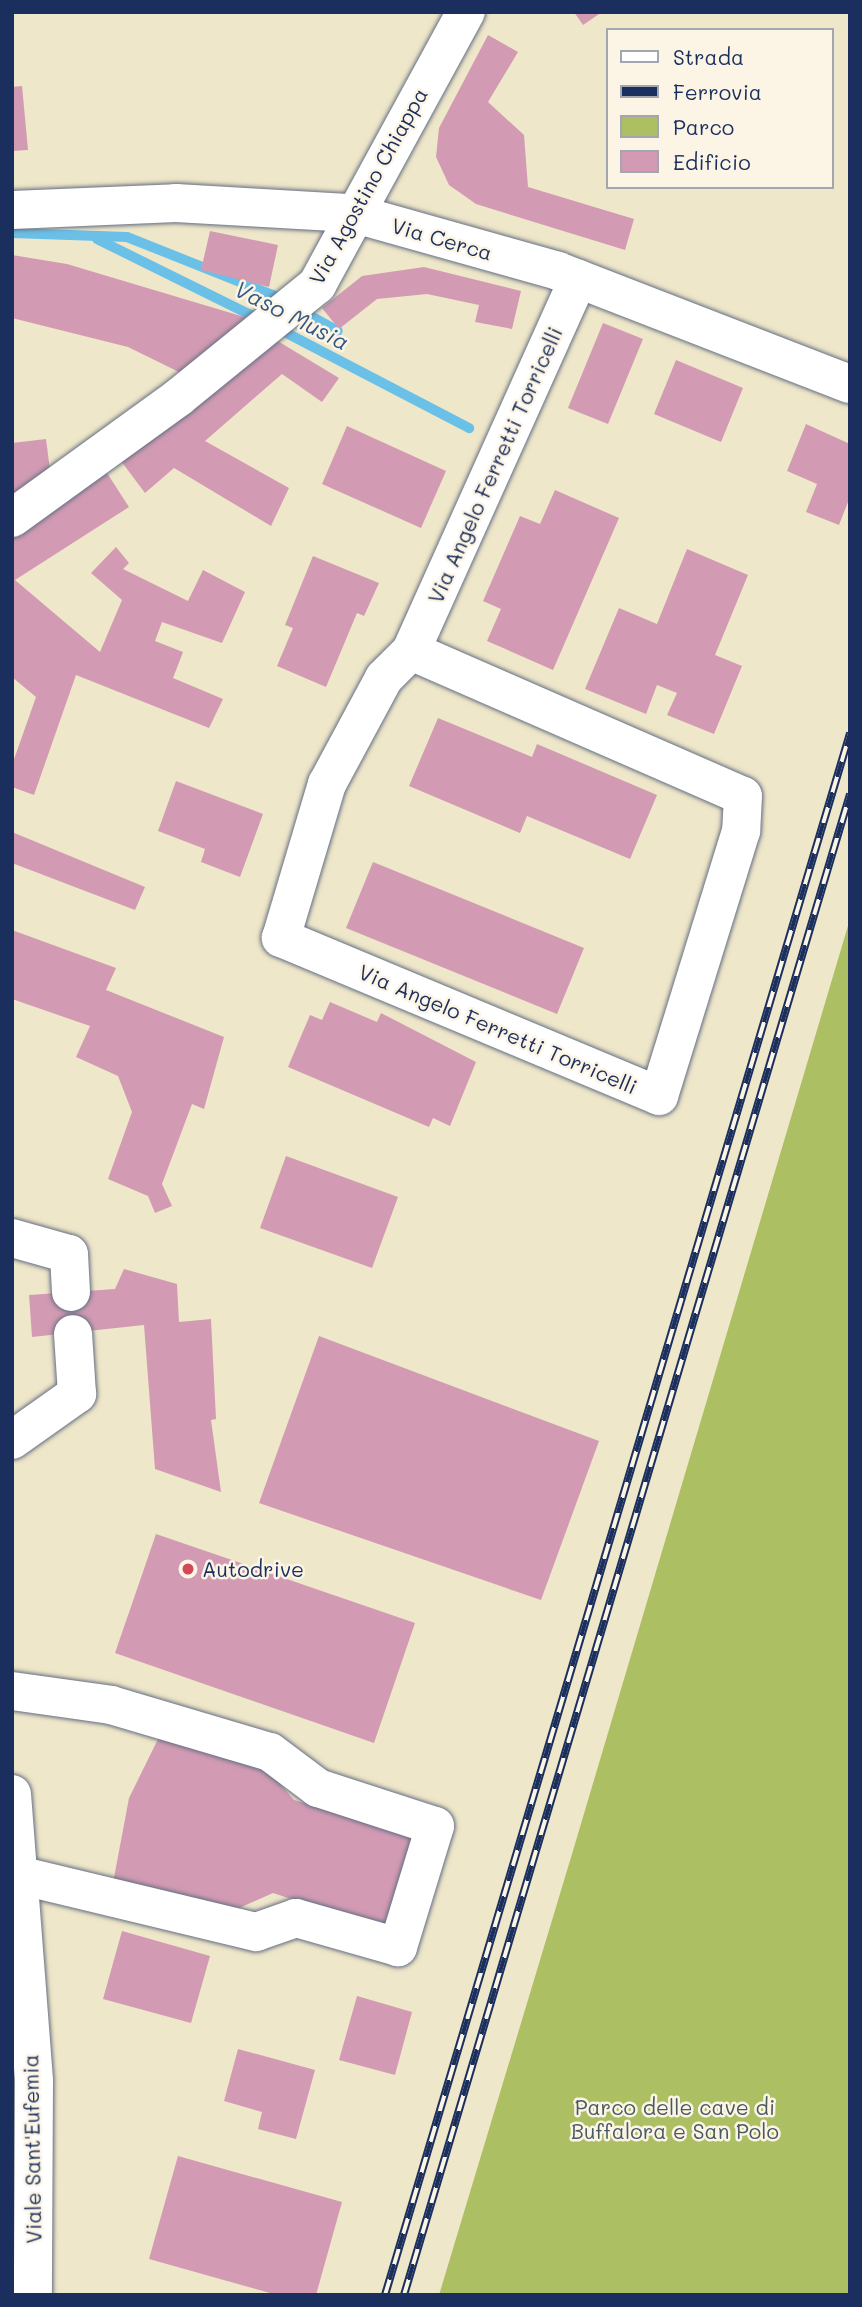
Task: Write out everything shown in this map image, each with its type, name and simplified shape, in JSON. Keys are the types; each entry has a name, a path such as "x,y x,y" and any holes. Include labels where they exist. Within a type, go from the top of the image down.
{"street":[{"name":"Via Agostino Chiappa","path":"12,518 253,340 317,285 352,214 467,12"},
{"name":"Via Cerca","path":"12,210 176,202 352,214 578,279 850,384"},
{"name":"Via Angelo Ferretti Torricelli","path":"411,650 743,796 741,831 659,1096 281,938 327,784 384,678 411,650 578,279"},
{"path":"12,1238 69,1254 71,1292"},
{"path":"12,1440 77,1394 73,1334"},
{"path":"12,1691 111,1704 270,1752 318,1788 435,1826 398,1947 296,1917 256,1932 16,1857"},
{"name":"Viale Sant'Eufemia","path":"12,1794 34,2081 33,2295"}],"green space":[{"name":"Parco delle cave di Buffalora e San Polo","path":"850,919 850,2295 439,2295 572,1854"}],"building":[{"path":"574,12 602,12 583,25"},
{"path":"488,35 518,52 488,102 524,135 528,187 634,219 625,250 476,204 449,185 436,157 439,128"},
{"path":"22,86 28,150 12,151 12,87"},
{"path":"210,231 278,245 269,287 201,270"},
{"path":"12,255 67,264 251,319 181,373 128,347 12,318"},
{"path":"424,267 521,291 512,329 475,322 479,305 427,294 377,299 339,329 322,308 362,276"},
{"path":"603,323 643,339 608,424 568,408"},
{"path":"276,340 339,378 322,402 282,374 205,441 289,488 271,526 174,468 145,493 121,461"},
{"path":"676,360 743,388 721,442 654,414"},
{"path":"806,424 850,444 850,497 839,525 806,512 817,484 787,471"},
{"path":"347,426 446,471 421,528 322,484"},
{"path":"46,439 51,478 12,503 12,443"},
{"path":"107,473 129,507 15,580 100,652 122,600 91,573 116,547 129,563 123,569 188,601 203,570 245,592 222,643 162,622 155,641 183,652 173,678 223,699 209,728 76,675 34,795 12,787 12,765 36,697 12,677 12,533"},
{"path":"555,490 619,518 553,670 487,641 501,609 483,601 520,516 540,524"},
{"path":"687,549 748,575 715,655 742,666 714,734 667,715 677,693 657,685 646,714 585,689 619,608 657,624"},
{"path":"313,556 379,583 364,616 357,613 326,687 277,666 293,628 285,625"},
{"path":"438,718 532,757 537,744 657,795 630,859 527,816 520,833 409,786"},
{"path":"176,781 263,814 240,877 201,862 205,849 158,831"},
{"path":"12,832 145,887 135,910 12,863"},
{"path":"373,862 584,948 557,1014 346,928"},
{"path":"12,930 116,968 106,990 224,1037 204,1109 192,1104 162,1184 172,1206 155,1213 148,1196 108,1179 132,1112 118,1076 76,1057 90,1026 12,999"},
{"path":"330,1002 377,1022 381,1013 476,1062 450,1126 433,1118 429,1127 288,1067 310,1015 322,1020"},
{"path":"286,1156 398,1197 372,1268 260,1228"},
{"path":"124,1269 177,1284 179,1322 211,1319 216,1419 211,1420 221,1492 155,1469 144,1325 32,1337 29,1295 115,1289"},
{"path":"319,1336 599,1441 541,1600 259,1503"},
{"path":"156,1534 415,1623 374,1743 115,1653"},
{"path":"161,1733 268,1770 294,1800 413,1834 386,1930 273,1893 228,1913 113,1883 129,1798"},
{"path":"122,1931 210,1956 191,2023 103,1999"},
{"path":"357,1996 412,2012 395,2075 339,2060"},
{"path":"238,2049 315,2070 296,2139 258,2129 262,2112 224,2101"},
{"path":"178,2156 342,2202 316,2295 277,2295 149,2259"}],"waterway":[{"name":"Vaso Musia","path":"12,233 127,237 273,295 338,331"},
{"name":"Vaso Musia","path":"97,239 261,320"},
{"name":"Vaso Musia","path":"275,327 469,428"}],"railway":[{"path":"385,2295 850,733"},
{"path":"404,2295 850,794"}],"place":[{"name":"Autodrive","path":"188,1569"}]}
